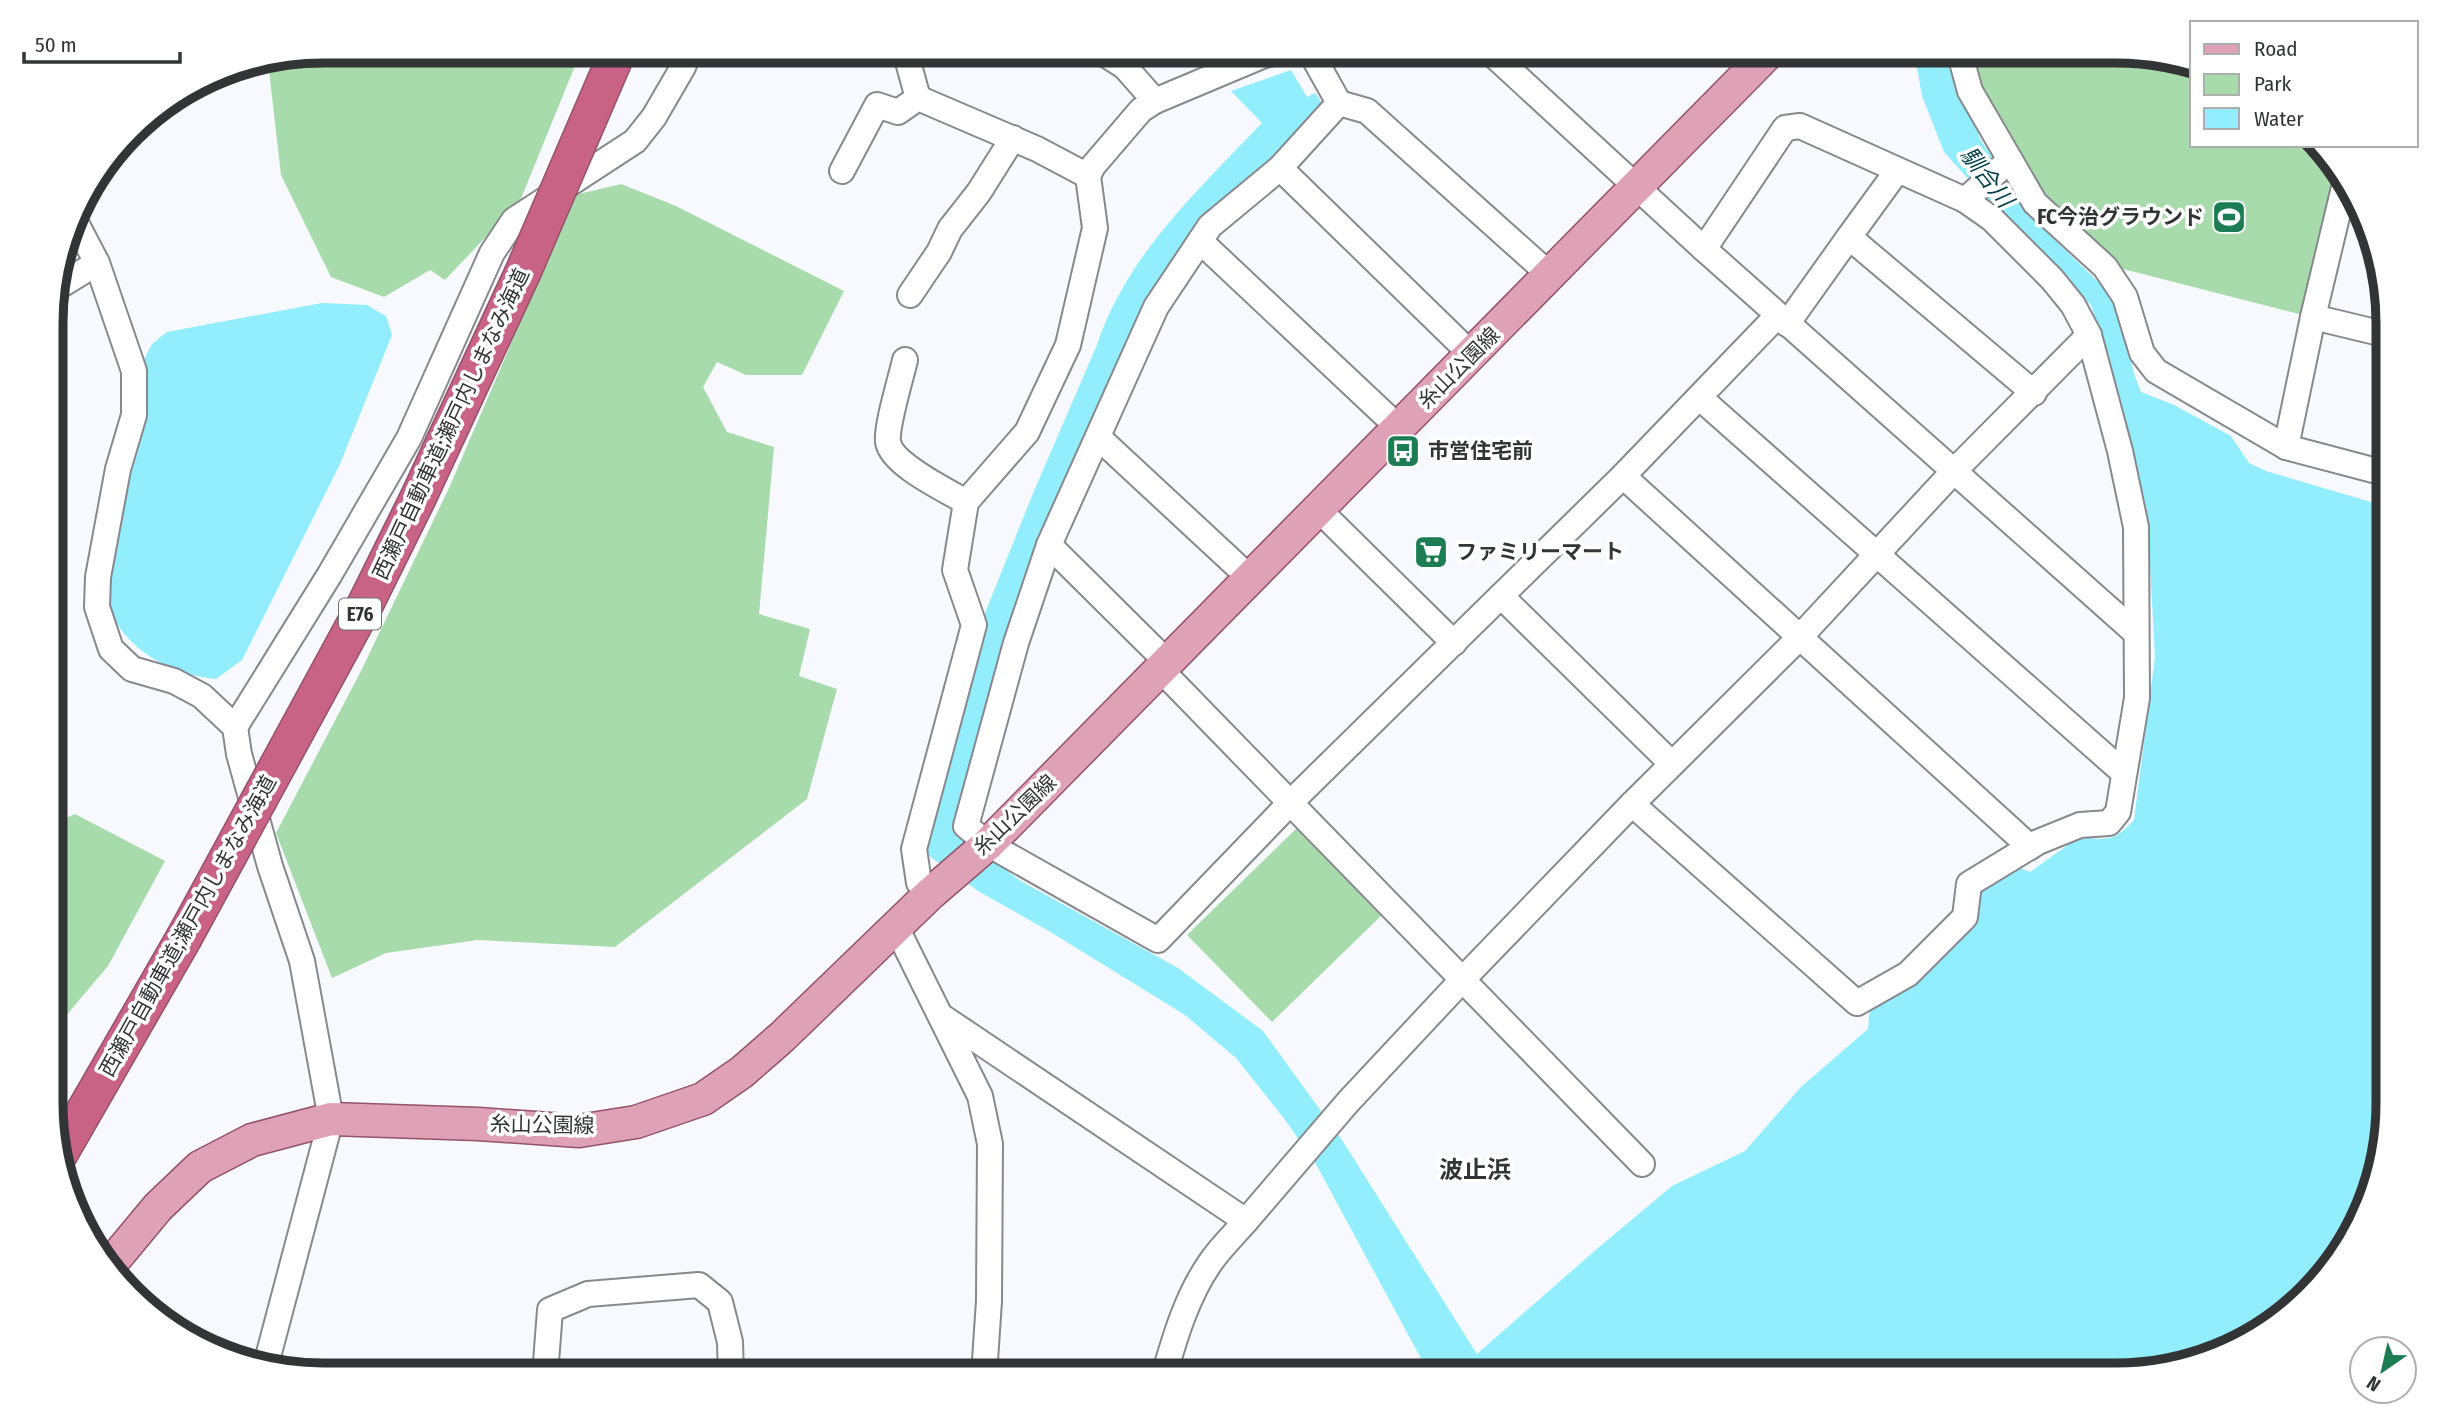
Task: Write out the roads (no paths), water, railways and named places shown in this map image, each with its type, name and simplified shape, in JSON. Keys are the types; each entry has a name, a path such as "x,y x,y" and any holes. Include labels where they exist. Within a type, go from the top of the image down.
{"highway":[{"name":"西瀬戸自動車道;瀬戸内しまなみ海道","path":"66,1143 185,936 366,603 424,486 523,272 613,63"}],"main road":[{"name":"糸山公園線","path":"116,1259 158,1207 200,1167 252,1140 331,1119 478,1124 579,1131 636,1122 692,1103 703,1099 742,1072 930,894 988,844 1758,63"}],"street":[{"path":"235,726 330,574 409,438 499,242 514,220 635,141 654,117 685,63"},
{"path":"908,63 918,98"},
{"path":"1119,63 1155,101"},
{"path":"930,894 919,883 915,849 974,625 956,570 965,502 1027,432 1068,345 1096,228 1088,176 1093,166 1141,110 1155,101 1241,63"},
{"path":"1317,63 1339,103 1367,111 1550,275"},
{"path":"1502,63 1703,249 2136,633"},
{"path":"1962,63 1970,91 2035,203 2105,267 2125,297 2142,353 2156,371 2286,447 2376,471"},
{"path":"918,98 1013,138 1088,176"},
{"path":"842,171 877,105 898,112 918,98"},
{"path":"1339,103 1280,168 1210,226 1156,307 1049,545 1016,643 966,827 988,844 1158,940 1291,802 1700,398 1783,320 1897,171"},
{"path":"1632,804 1857,1003 1908,974 1965,917 1969,884 2030,848 2080,825 2109,823 2118,812 2137,698 2136,527 2120,451 2089,335 2073,305 2052,279 1992,219 1965,200 1800,126 1785,128 1703,249"},
{"path":"910,295 950,229 979,192 1013,138"},
{"path":"1965,200 2009,161"},
{"path":"1280,168 1472,355"},
{"path":"2286,447 2312,317 2343,197"},
{"path":"80,231 97,263 134,371 134,415 118,469 98,577 97,607 111,649 132,669 174,681 202,695 235,726 239,754 270,866 302,961 331,1119 269,1357"},
{"path":"1849,237 2034,393"},
{"path":"1200,241 1399,428"},
{"path":"67,280 97,263"},
{"path":"2312,317 2376,332"},
{"path":"1168,1363 1176,1335 1210,1262 1321,1133 1464,978 1632,804 1799,638 1954,471 2089,335"},
{"path":"905,360 888,443 902,463 965,502"},
{"path":"1700,398 2124,773"},
{"path":"1098,437 1251,579"},
{"path":"1623,477 2030,848"},
{"path":"1319,510 1454,643"},
{"path":"1049,545 1291,802 1642,1164"},
{"path":"1501,596 1672,764"},
{"path":"896,927 980,1096 990,1144 989,1301 985,1363"},
{"path":"941,1016 1246,1221"},
{"path":"546,1363 550,1310 588,1294 699,1285 720,1302 730,1342 731,1363"}],"water":[{"name":"馴合川","path":"1916,63 1956,63 1980,139 2038,224 2112,295 2141,392 2174,405 2231,436 2249,463 2266,471 2376,503 2376,1103 2374,1137 2362,1187 2341,1233 2300,1287 2246,1328 2200,1349 2167,1358 2116,1363 1424,1363 1317,1166 1286,1121 1236,1058 1185,1015 1049,931 978,891 928,855 925,843 975,638 1034,491 1110,313 1126,282 1167,225 1262,123 1231,91 1291,70 1307,97 1315,93 1324,106 1268,170 1202,229 1088,437 958,832 1019,880 1178,968 1263,1031 1342,1140 1477,1354 1672,1186 1745,1151 1801,1087 1868,1029 1870,1005 1931,968 1975,925 1978,890 2016,866 2030,872 2079,837 2110,838 2134,820 2155,657 2147,511 2121,401 2091,305 2079,294 2070,279 1998,212 1944,152 1922,96"},
{"path":"322,303 367,305 386,316 392,335 340,464 242,660 216,679 183,672 151,657 137,646 115,620 108,604 105,582 140,367 152,344 167,332"}],"place":[{"name":"FC今治グラウンド","path":"2229,217"},
{"name":"市営住宅前","path":"1403,451"},
{"name":"ファミリーマート","path":"1431,552"}],"district":[{"name":"波止浜","path":"1475,1170"}]}
